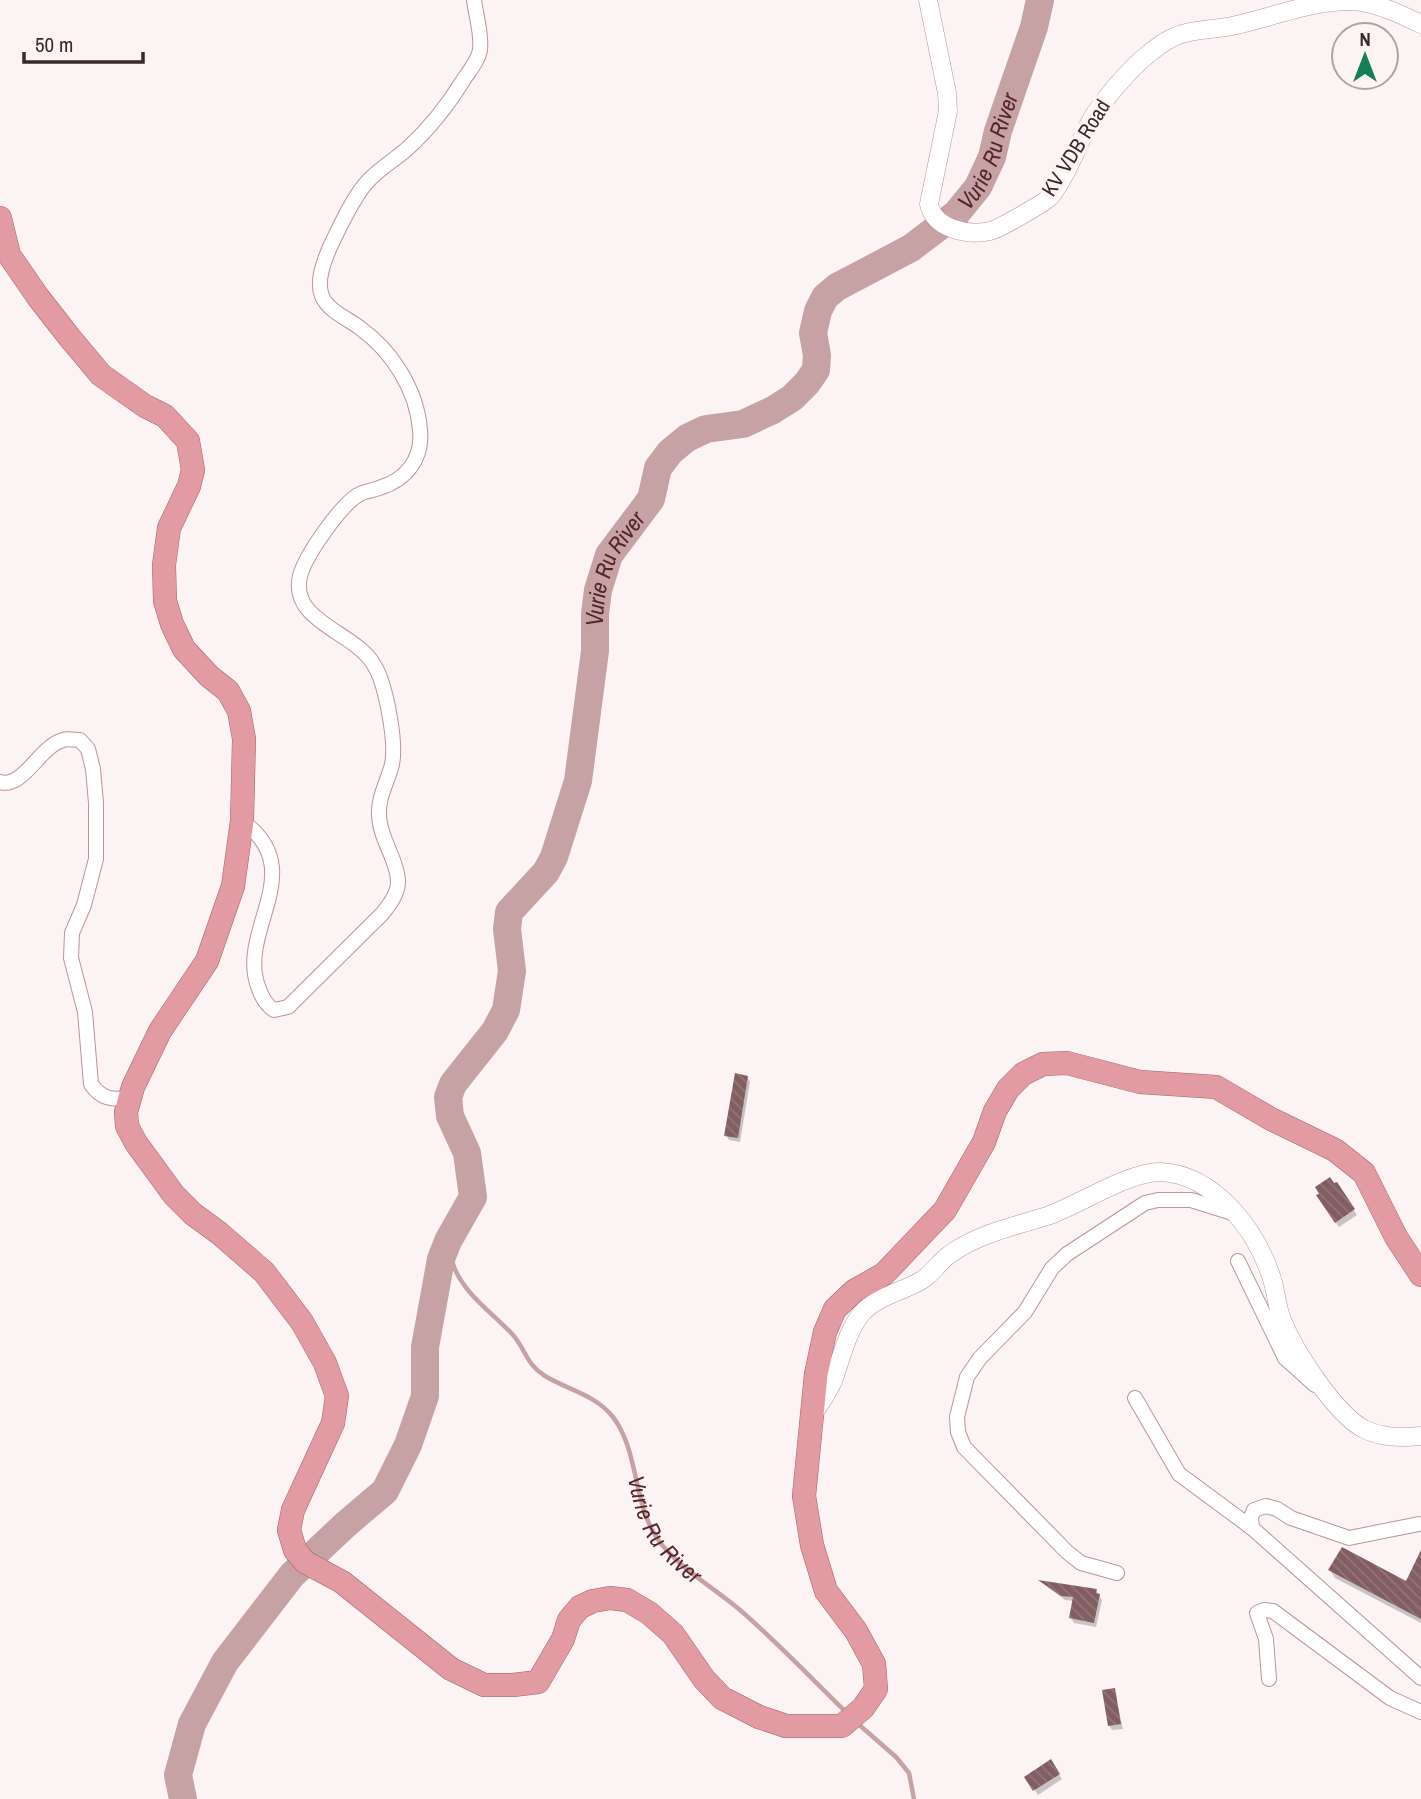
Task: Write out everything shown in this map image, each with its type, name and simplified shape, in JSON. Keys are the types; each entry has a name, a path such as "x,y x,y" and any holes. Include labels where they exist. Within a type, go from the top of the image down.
{"highway":[{"path":"0,218 9,255 38,298 101,375 145,406 166,416 188,441 193,470 189,486 169,528 164,565 165,601 172,625 184,649 209,676 228,691 239,711 244,739 242,821 233,886 207,961 160,1031 129,1098 127,1126 166,1185 193,1214 264,1272 302,1322 326,1363 337,1396 333,1423 293,1510 289,1530 295,1550 305,1562 342,1582 451,1669 484,1685 538,1682 574,1614 580,1607 593,1601 610,1598 627,1601 649,1613 673,1634 704,1679 722,1698 759,1717 786,1726 821,1727 842,1726 853,1719 876,1689 874,1664 856,1631 826,1591 812,1545 804,1496 816,1374 825,1332 835,1310 854,1291 884,1274 945,1210 984,1142 995,1111 1009,1089 1023,1074 1042,1064 1067,1063 1140,1082 1216,1087 1271,1119 1335,1150 1364,1173 1396,1237 1421,1275"}],"street":[{"path":"242,821 256,830 269,852 271,884 253,967 265,1002 274,1010 281,1010 288,1007 382,914 399,882 382,834 379,814 380,798 391,768 393,753 386,697 380,679 375,665 366,654 309,612 302,600 299,584 301,572 309,558 330,524 349,502 360,493 388,485 411,470 418,455 421,433 417,411 396,365 369,335 328,306 320,287 321,275 330,247 368,180 434,123 476,61 480,40 474,0"},
{"name":"KV VDB Road","path":"928,0 947,93 948,111 929,204 931,213 938,221 955,230 973,232 991,231 1049,198 1091,120 1115,87 1132,68 1170,39 1182,34 1232,26 1302,4 1324,2 1354,1 1377,6 1421,24"},
{"path":"0,782 6,784 17,780 52,745 65,739 80,740 88,749 96,803 96,859 84,905 72,933 71,958 85,1012 91,1084 97,1093 107,1099 129,1098"},
{"path":"813,1415 831,1384 848,1340 862,1314 876,1301 923,1280 950,1254 982,1238 1013,1225 1064,1210 1134,1178 1157,1172 1186,1177 1216,1194 1247,1227 1265,1261 1282,1318 1292,1340 1330,1397"},
{"path":"1117,1573 1081,1563 1067,1552 964,1447 958,1432 957,1417 967,1377 980,1358 1025,1312 1052,1268 1086,1241 1145,1203 1180,1199 1236,1214"},
{"path":"1238,1261 1285,1358 1363,1428 1389,1437 1421,1436"},
{"path":"1135,1398 1180,1474 1252,1528 1421,1678"},
{"path":"1252,1528 1251,1517 1254,1510 1266,1506 1291,1518 1349,1538 1419,1524"},
{"path":"1269,1679 1265,1639 1257,1613 1264,1610 1273,1611 1390,1698 1421,1712"}],"building":[{"path":"735,1073 748,1076 738,1138 724,1136"},
{"path":"1330,1177 1334,1183 1337,1182 1355,1209 1335,1223 1316,1195 1319,1194 1315,1187"},
{"path":"1342,1547 1406,1581 1421,1550 1421,1619 1328,1570"},
{"path":"1038,1580 1097,1589 1096,1593 1100,1594 1094,1623 1069,1618 1073,1597 1061,1596"},
{"path":"1115,1688 1121,1724 1108,1726 1102,1690"},
{"path":"1051,1759 1060,1774 1033,1791 1024,1777"}],"waterway":[{"name":"Vurie Ru River","path":"183,1799 178,1775 192,1724 225,1662 292,1575 385,1491 408,1445 425,1396 425,1347 441,1259 473,1197 467,1153 450,1116 448,1097 453,1084 495,1031 506,1010 512,971 507,929 509,912 546,872 554,857 578,781 595,651 598,590 609,555 651,499 658,468 670,452 687,438 706,429 743,424 773,410 792,398 807,383 816,370 817,355 813,333 818,311 825,297 837,287 911,248 956,214 978,187 992,157 998,131 1034,27 1040,0"},
{"name":"Vurie Ru River","path":"448,1241 454,1267 465,1286 513,1335 534,1367 545,1376 598,1403 613,1417 628,1446 650,1527 667,1551 754,1622 847,1713"},
{"name":"Vurie Ru River","path":"856,1722 896,1757 909,1773 914,1799"}]}
